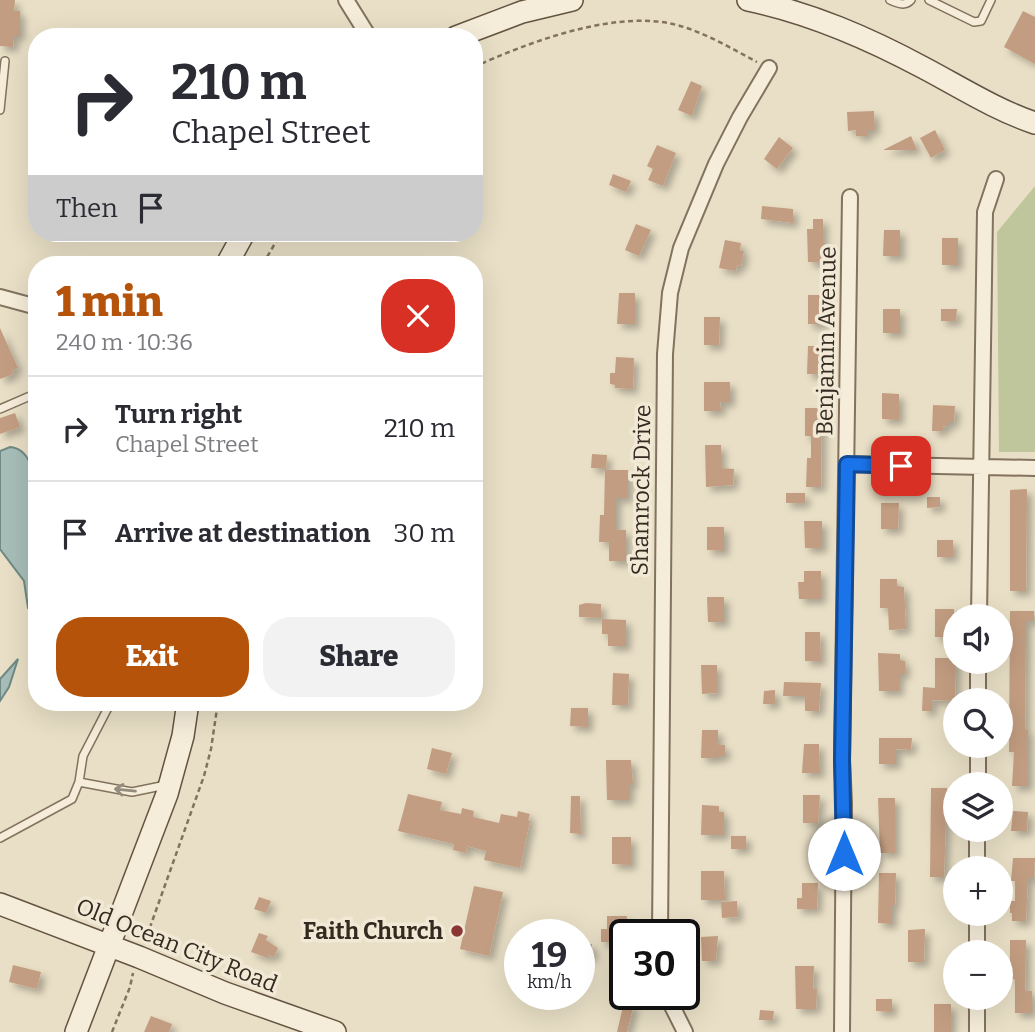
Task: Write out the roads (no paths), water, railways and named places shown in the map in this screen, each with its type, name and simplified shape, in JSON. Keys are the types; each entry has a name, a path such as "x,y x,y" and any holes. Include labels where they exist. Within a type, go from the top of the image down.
{"main road":[{"path":"478,28 572,0"},
{"path":"748,0 800,13 865,38 1002,110 1035,123"},
{"path":"76,1032 170,784 187,711"},
{"name":"Old Ocean City Road","path":"0,904 225,993 335,1032"}],"street":[{"path":"346,0 363,28"},
{"name":"Shamrock Drive","path":"660,919 666,354 670,293 681,248 700,200 740,117 769,68"},
{"path":"979,604 985,212 996,179"},
{"name":"Benjamin Avenue","path":"842,1032 842,760 850,197"},
{"path":"0,297 28,305"},
{"path":"847,464 1035,468"},
{"path":"674,1010 685,1032"},
{"path":"977,1010 977,1032"}],"lane":[{"path":"890,0 901,5 911,0"},
{"path":"929,0 974,22 981,21 991,0"},
{"path":"0,110 5,61"},
{"path":"0,409 28,397"},
{"path":"0,838 72,799 79,782 83,756 106,711"},
{"path":"79,782 132,792 170,784"}],"water":[{"path":"10,447 18,449 28,459 28,608 24,581 0,549 0,451"},
{"path":"18,659 9,687 0,701 0,679"}],"place":[{"name":"Faith Church","path":"457,931"}]}
